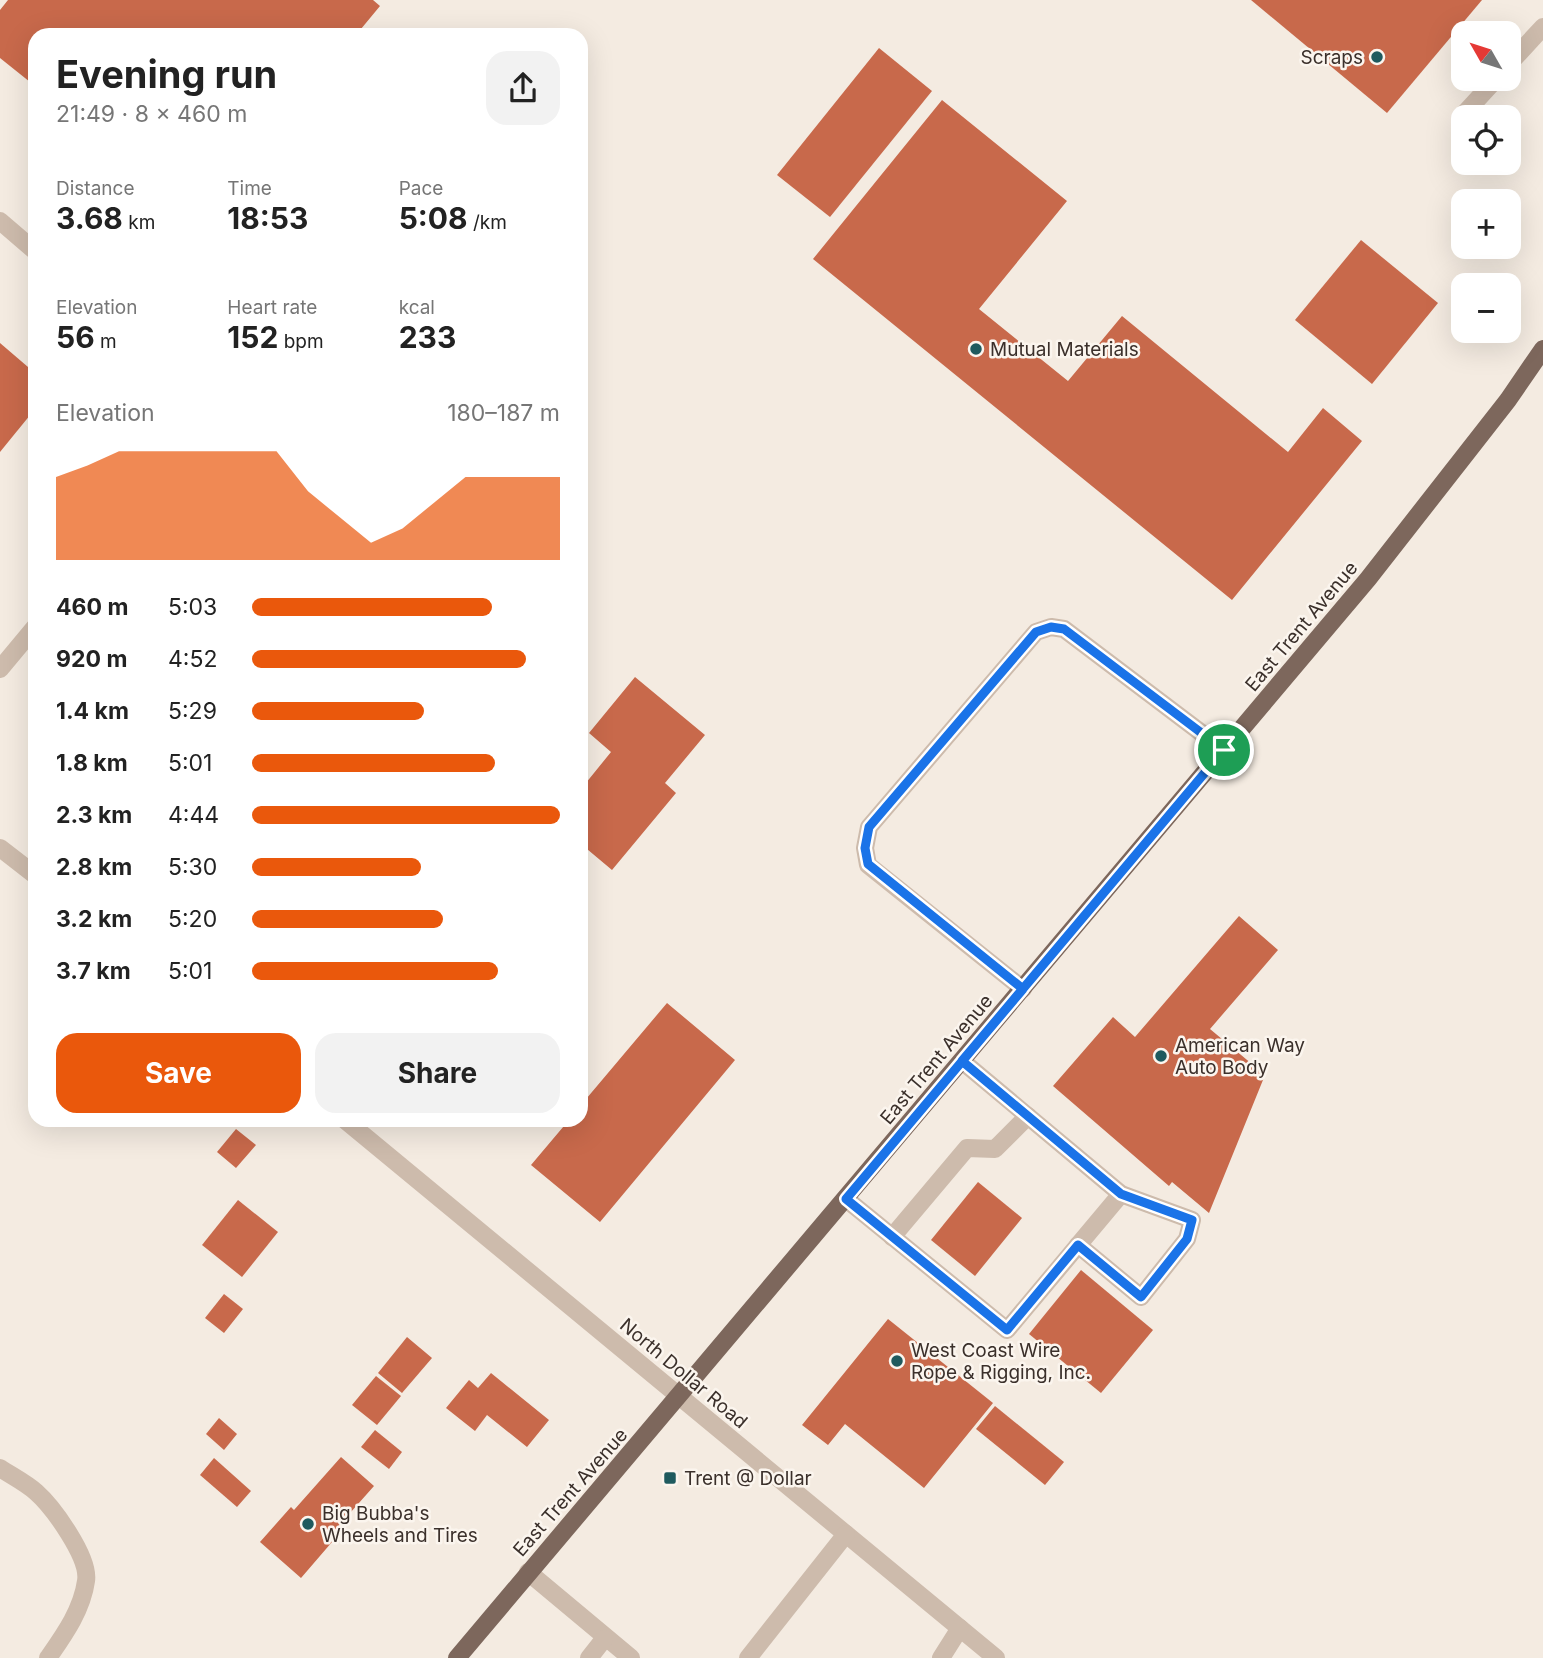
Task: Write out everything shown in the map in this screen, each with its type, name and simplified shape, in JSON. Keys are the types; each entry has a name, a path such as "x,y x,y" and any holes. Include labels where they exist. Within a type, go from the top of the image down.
{"main road":[{"name":"East Trent Avenue","path":"462,1656 528,1572 679,1397 1368,579 1508,400 1543,349"}],"street":[{"path":"1521,51 1543,27"},
{"path":"1471,105 1485,91"},
{"path":"0,221 28,245"},
{"path":"1023,989 868,864 865,848 869,827 1036,632 1051,627 1064,629 1224,750"},
{"path":"0,668 28,635"},
{"path":"0,848 28,870"},
{"path":"962,1061 1121,1194 1192,1220 1187,1239 1141,1297 1078,1245"},
{"path":"892,1237 967,1148 995,1149 1028,1116"},
{"name":"North Dollar Road","path":"353,1127 996,1658"},
{"path":"846,1199 1007,1330 1121,1194"},
{"path":"0,1468 38,1493 71,1537 86,1566 87,1580 72,1622 48,1658"},
{"path":"748,1658 846,1534"},
{"path":"528,1572 604,1639 631,1658"},
{"path":"941,1658 960,1628"},
{"path":"589,1658 604,1639"}],"building":[{"path":"8,0 373,0 380,6 362,28 28,28 28,80 0,58 0,10"},
{"name":"Scraps","path":"1251,0 1482,0 1464,21 1451,21 1451,37 1387,113"},
{"path":"879,48 932,91 830,217 777,175"},
{"name":"Mutual Materials","path":"942,100 1067,201 979,309 1068,381 1122,316 1288,452 1323,408 1362,441 1232,600 813,259"},
{"path":"1361,240 1438,303 1372,384 1295,320"},
{"path":"0,343 28,367 28,418 0,452"},
{"path":"635,677 705,735 665,783 676,793 612,870 588,850 588,780 611,752 589,733"},
{"name":"American Way Auto Body","path":"1239,916 1278,950 1210,1029 1265,1075 1209,1213 1172,1182 1169,1186 1053,1086 1113,1017 1135,1037"},
{"path":"667,1003 735,1060 600,1222 531,1165 563,1127 588,1127 588,1097"},
{"path":"236,1129 256,1145 236,1168 217,1152"},
{"path":"978,1182 1022,1218 975,1276 931,1240"},
{"path":"238,1200 278,1232 242,1277 202,1245"},
{"path":"1081,1270 1153,1330 1101,1393 1029,1334"},
{"path":"224,1294 243,1309 224,1333 205,1318"},
{"name":"West Coast Wire Rope & Rigging, Inc.","path":"888,1319 993,1403 924,1488 845,1424 828,1445 802,1425"},
{"path":"407,1337 432,1358 402,1393 378,1373"},
{"path":"491,1373 549,1420 527,1447 487,1415 475,1431 446,1408 469,1380 478,1388"},
{"path":"376,1376 401,1396 377,1425 352,1405"},
{"path":"995,1406 1064,1462 1045,1485 976,1429"},
{"path":"219,1418 237,1434 224,1450 206,1434"},
{"path":"375,1430 402,1452 389,1469 361,1447"},
{"name":"Big Bubba's Wheels and Tires","path":"341,1457 374,1486 327,1539 332,1542 301,1578 260,1542 291,1507 294,1510"},
{"path":"214,1458 251,1491 237,1507 200,1475"}],"place":[{"name":"Scraps","path":"1377,57"},
{"name":"Mutual Materials","path":"976,349"},
{"name":"American Way Auto Body","path":"1161,1056"},
{"name":"West Coast Wire Rope & Rigging, Inc.","path":"897,1361"},
{"name":"Trent @ Dollar","path":"670,1478"},
{"name":"Big Bubba's Wheels and Tires","path":"308,1524"}],"route":[{"path":"1224,750 1023,989 962,1061 1121,1194 1192,1220 1187,1239 1141,1297 1078,1245 1007,1330 846,1199 962,1061 1023,989 868,864 865,848 869,827 1036,632 1051,627 1064,629 1224,750"}]}
